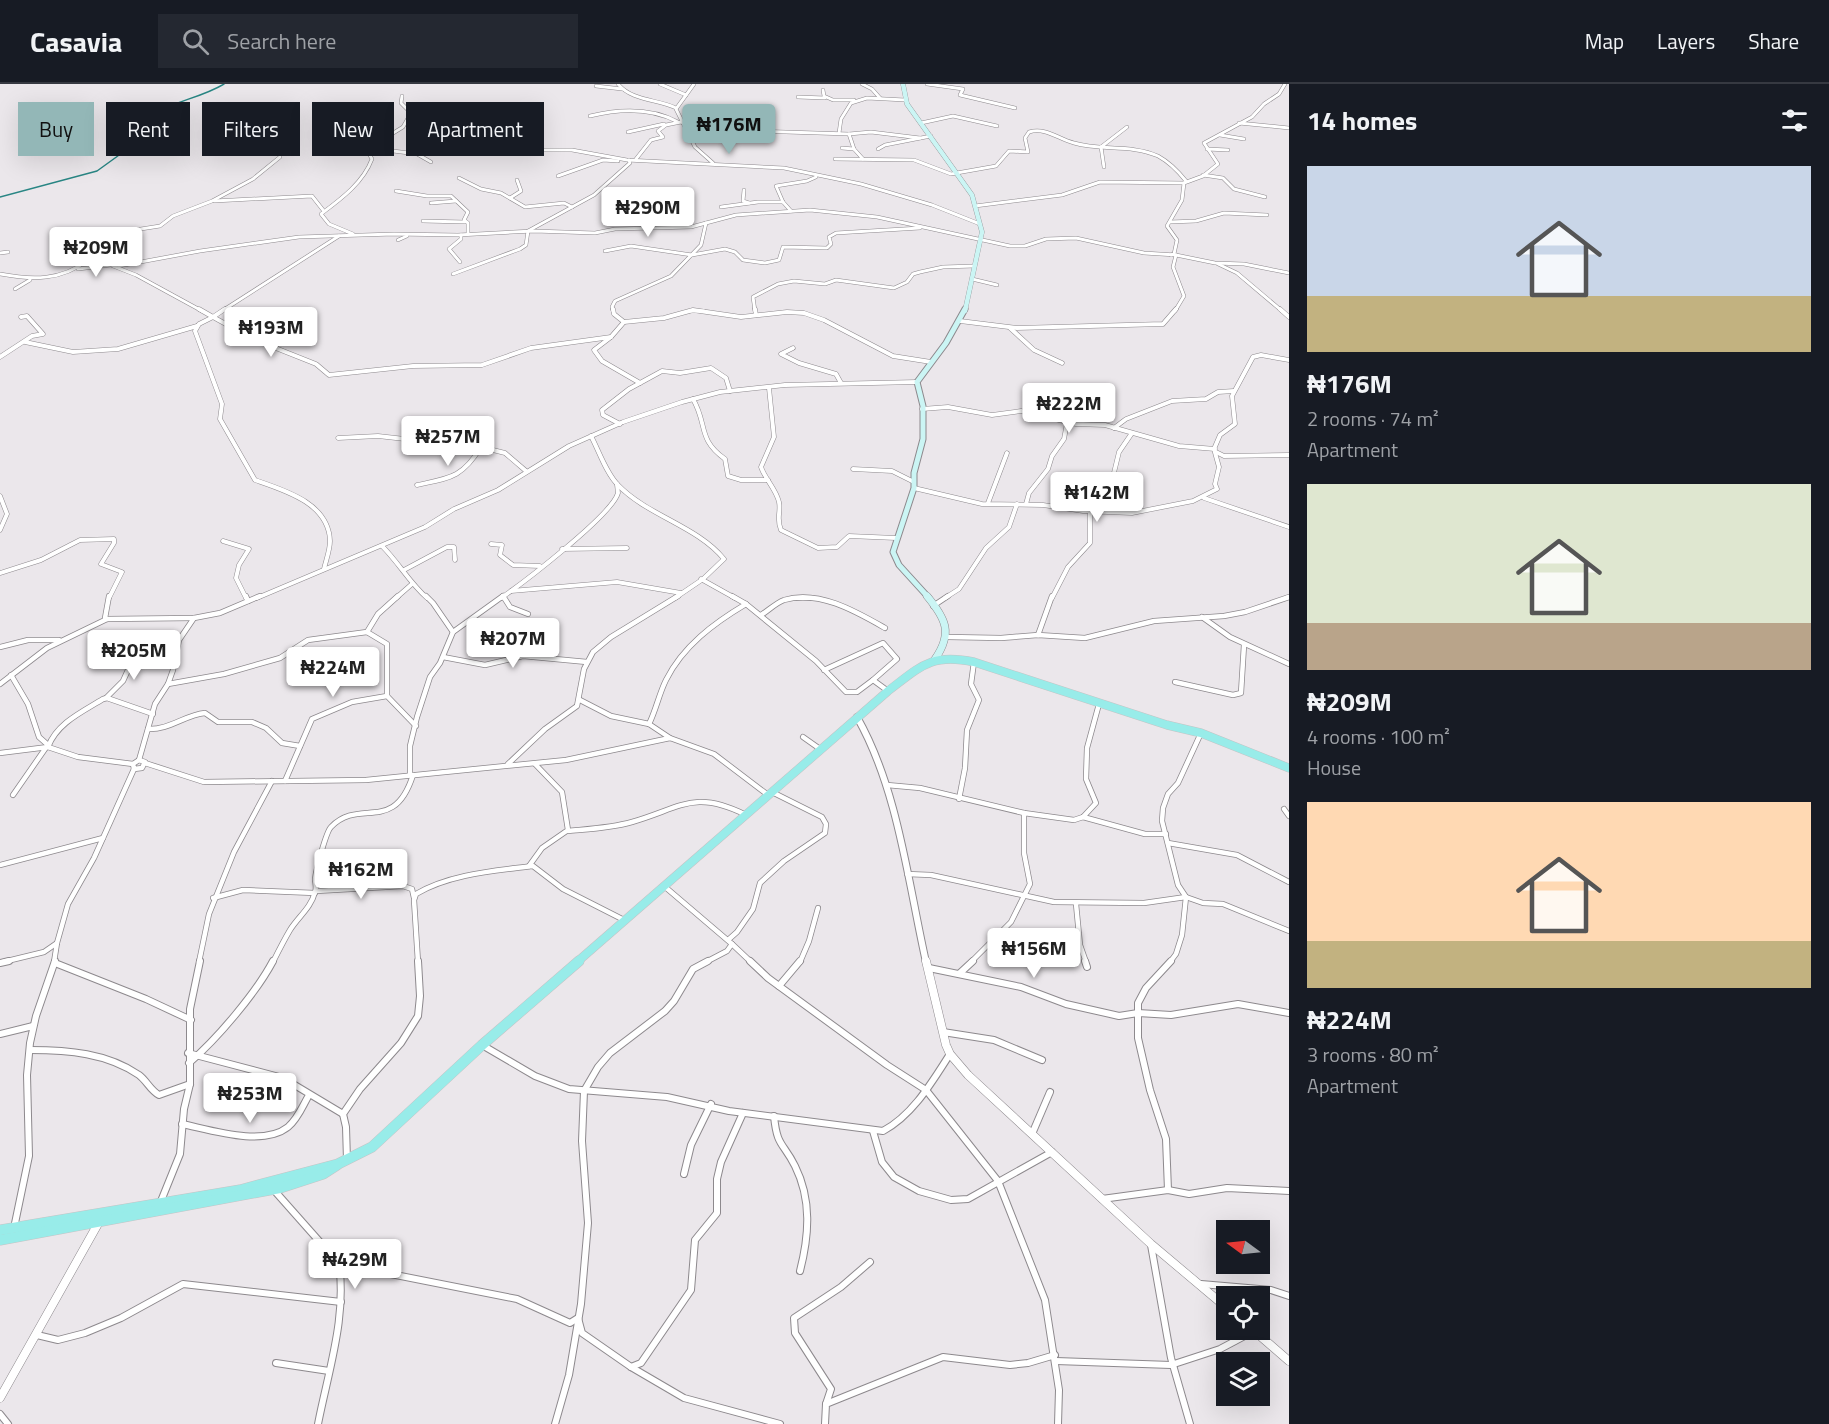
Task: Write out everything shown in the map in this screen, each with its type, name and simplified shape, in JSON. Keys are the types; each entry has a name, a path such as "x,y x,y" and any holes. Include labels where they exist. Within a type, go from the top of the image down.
{"main road":[{"path":"903,84 905,100 972,195 980,224 981,241 960,321 916,382 924,419 923,445 912,481 914,488 896,538 894,557 944,621 948,637 935,659"},
{"path":"0,1240 305,1182 328,1173 343,1162 372,1147 482,1045 820,749 888,691 915,670 935,659 955,658 974,662 1099,704 1201,733 1289,768"},
{"path":"0,1230 240,1190 343,1162"}],"street":[{"path":"618,84 624,84"},
{"path":"618,84 639,99 665,103 676,108"},
{"path":"660,84 686,95"},
{"path":"679,122 676,108 694,84"},
{"path":"862,84 872,89 880,98"},
{"path":"927,84 963,89 960,95 1015,108"},
{"path":"975,206 1062,195 1100,182 1185,182 1203,175 1215,167 1218,162 1204,143 1255,115 1264,104 1278,94 1285,84"},
{"path":"596,86 622,89"},
{"path":"823,90 825,98"},
{"path":"394,131 408,122 411,113 401,103 402,96"},
{"path":"798,97 836,100 880,98 888,101 905,100"},
{"path":"839,133 845,107 860,99"},
{"path":"590,116 608,111 634,111 668,116 679,122 696,144 699,153 715,165"},
{"path":"921,123 953,116 997,126"},
{"path":"628,132 649,126 679,122 761,131 849,134 871,132 920,138"},
{"path":"1239,123 1289,128"},
{"path":"544,150 572,150 630,160 639,157 651,140 663,137 658,131 666,124"},
{"path":"1101,147 1127,127"},
{"path":"835,159 914,160 943,172 955,173 996,166 1009,151 1028,152 1025,138 1031,131 1054,134 1073,144 1154,154 1173,166 1185,182 1182,200 1167,228 1177,240 1174,254 1171,255"},
{"path":"849,134 854,149 863,159"},
{"path":"1220,135 1244,139"},
{"path":"878,149 885,145 931,136"},
{"path":"1101,147 1104,167"},
{"path":"842,148 854,149"},
{"path":"1207,150 1228,150"},
{"path":"394,151 417,154 431,162"},
{"path":"356,235 329,224 321,216 323,210 340,200 368,172 371,156"},
{"path":"0,273 31,278 67,274 78,269 88,260 100,243 128,231 160,226 173,216 212,201 253,179 280,157"},
{"path":"558,176 603,160 779,168 861,184 932,205 980,224"},
{"path":"453,274 470,270 477,264 500,260 518,251 527,244 528,231 572,207 610,182 630,160"},
{"path":"1203,175 1223,177 1234,189 1264,197"},
{"path":"791,211 783,202 776,186 807,181 816,177"},
{"path":"459,178 481,189 498,192 525,207 564,203 572,207"},
{"path":"510,198 521,191 517,180"},
{"path":"219,186 222,195"},
{"path":"744,190 743,201 752,203"},
{"path":"396,191 427,196 449,196 468,212 466,222 468,234"},
{"path":"737,192 743,195"},
{"path":"212,201 312,196 323,210"},
{"path":"431,203 456,201"},
{"path":"722,207 783,202"},
{"path":"78,269 119,266 211,249 299,237 461,235 528,231 595,233 691,227 736,215 828,211 858,214 981,241 1018,246 1046,239 1076,238 1144,254 1176,255 1215,263 1244,264 1289,273"},
{"path":"1170,222 1196,221 1224,213 1267,215"},
{"path":"423,220 474,221"},
{"path":"624,322 611,310 615,301 668,279 701,244 706,223"},
{"path":"479,227 481,234"},
{"path":"605,250 631,246 692,255 725,249 735,252 743,260 773,262 779,261 783,247 827,248 831,244 829,237 836,233 923,227"},
{"path":"398,240 409,234"},
{"path":"25,342 73,352 118,349 197,326 340,235"},
{"path":"460,262 449,249 461,239 461,235"},
{"path":"0,253 8,252"},
{"path":"960,321 1009,327 1163,324 1171,317 1184,296 1173,267 1176,255"},
{"path":"88,260 105,260 112,265"},
{"path":"1215,263 1237,273 1289,316"},
{"path":"119,266 253,339 316,364 329,375 413,366 482,365 531,348 611,337"},
{"path":"756,315 753,297 755,294 783,283 803,281 825,284 836,280 894,288 907,282 910,276 920,272 943,267 974,266"},
{"path":"15,289 31,278"},
{"path":"972,279 997,285"},
{"path":"640,382 602,361 594,350 611,337 624,322 664,318 687,310 717,312 741,317 787,312 814,315 894,356 931,362"},
{"path":"0,357 32,336 42,334 27,316 21,317"},
{"path":"197,326 196,334 222,404 220,419 242,455 251,475 265,486 297,495 325,522 330,549 327,564 322,570"},
{"path":"1009,327 1034,350 1062,363"},
{"path":"793,348 781,354 799,363 836,374 841,383"},
{"path":"914,488 988,503 1026,504 1092,512 1140,512 1203,498 1217,489 1215,484 1219,467 1214,455 1220,435 1235,424 1232,405 1234,391 1253,357 1261,355 1289,360"},
{"path":"620,424 603,415 602,410 640,382 651,380 662,372 680,373 711,368 726,378 730,391"},
{"path":"0,684 60,640 107,620 203,618 220,613 425,527 454,509 498,490 569,446 591,436 693,399 730,391 769,388 841,383 916,382"},
{"path":"769,388 774,434 769,454 761,467 781,510 777,520 781,530 818,548 837,547 849,536 896,538"},
{"path":"1114,428 1126,419 1172,401 1206,399 1218,392 1234,391"},
{"path":"693,399 700,413 703,434 709,449 725,459 728,476 741,480 768,480"},
{"path":"922,409 955,408 992,415 1021,411 1067,423 1097,423 1179,446 1216,451 1242,458 1260,455 1289,455"},
{"path":"1026,504 1029,493 1048,469 1052,456 1064,440 1067,423"},
{"path":"1038,635 1050,603 1068,567 1087,549 1091,541 1093,507 1110,489 1122,443 1132,434"},
{"path":"338,438 378,435 480,447 505,453 526,471"},
{"path":"189,1063 224,1027 269,969 281,942 306,911 316,892 317,869 329,828 335,822 388,811 411,788 410,746 430,677 443,657 453,632 511,591 611,504 618,493 617,484 591,436"},
{"path":"417,485 443,482 463,472 469,468 480,447"},
{"path":"988,503 1007,453"},
{"path":"853,469 890,472 908,477 912,481"},
{"path":"508,764 545,729 571,711 580,700 582,678 587,662 600,645 701,579 724,558 714,547 653,511 617,484"},
{"path":"0,496 7,514 0,530"},
{"path":"1203,498 1289,527"},
{"path":"933,606 959,590 986,548 1009,527 1017,504"},
{"path":"0,573 41,560 80,540 114,539 113,545 101,564 122,572 108,599 105,618 107,620"},
{"path":"223,541 249,549 239,565 236,578 248,601"},
{"path":"491,544 502,545 500,555 513,565 540,566"},
{"path":"381,546 404,570 412,584 433,603 453,632"},
{"path":"404,570 413,568 436,550 448,546 454,547 455,560"},
{"path":"562,549 627,548"},
{"path":"701,579 761,615 846,692 852,693 873,681 897,660 896,654 883,643 824,670"},
{"path":"511,591 617,582 681,593"},
{"path":"367,632 378,614 412,584"},
{"path":"502,596 510,606 528,614"},
{"path":"761,615 787,599 810,597 834,604 885,628"},
{"path":"948,637 992,638 1038,635 1085,638 1154,621 1245,612 1289,597"},
{"path":"649,724 660,692 692,642 707,629 746,604"},
{"path":"1202,617 1244,645 1289,664"},
{"path":"14,1228 29,1159 26,1085 33,1026 56,963 57,943 68,904 103,838 134,766 139,760 155,704 168,684 179,640 194,618"},
{"path":"168,684 224,674 280,658 308,640 367,632 387,644 387,696 416,726"},
{"path":"13,795 59,729 103,699 110,697 123,679 142,639"},
{"path":"0,647 28,640 60,640"},
{"path":"1175,682 1233,695 1241,693 1244,645"},
{"path":"443,657 485,665 523,656 587,662"},
{"path":"959,800 965,768 968,730 980,700 971,684 974,662"},
{"path":"11,675 18,691 30,708 36,733 47,747"},
{"path":"873,681 888,691"},
{"path":"285,781 312,719 352,702 387,696"},
{"path":"103,699 107,698 153,714"},
{"path":"555,1424 569,1375 581,1304 588,1223 582,1141 584,1091 597,1067 610,1053 674,1001 693,969 727,951 730,942 753,909 760,883 784,861 824,836 827,829 826,821 822,817 770,793 714,754 670,738 649,724 611,716 580,700"},
{"path":"887,785 908,784 985,807 1074,820 1083,817 1096,803 1086,779 1087,748 1099,704"},
{"path":"148,729 167,727 184,717 205,712 218,722 252,722 266,728 282,743 300,746"},
{"path":"857,717 870,737 887,785 950,1054 968,1075 1102,1199 1216,1299"},
{"path":"1168,1190 1166,1139 1150,1090 1138,1038 1138,1003 1146,988 1166,969 1179,947 1186,897 1178,885 1166,834 1163,808 1168,794 1178,783 1201,733"},
{"path":"803,737 820,749"},
{"path":"139,760 204,782 357,781 508,764 535,764 566,760 670,738"},
{"path":"0,753 47,747 71,756 111,759 142,768 145,763"},
{"path":"535,764 539,771 558,786 563,794 568,831"},
{"path":"159,1203 179,1158 182,1124 190,1084 189,1053 195,973 213,898 243,833 261,806 272,781"},
{"path":"528,866 545,846 568,831 630,822 692,801 723,805 746,815"},
{"path":"1284,809 1289,816"},
{"path":"960,973 1011,922 1030,884 1024,853 1024,813"},
{"path":"1083,817 1145,834 1166,834"},
{"path":"0,865 103,838"},
{"path":"1168,843 1214,849 1237,855 1289,882"},
{"path":"536,857 538,868"},
{"path":"414,898 420,891 453,879 528,866 538,868 563,889 624,920"},
{"path":"907,874 931,875 1024,896 1076,904 1144,903 1186,897 1203,903 1223,904 1289,932"},
{"path":"213,898 243,890 316,892 403,886 412,889 420,996 418,1016 401,1043 360,1089 343,1114 346,1127 343,1162"},
{"path":"664,886 779,986 887,1065 926,1090 998,1181 1045,1300 1056,1358 1059,1390 1058,1424"},
{"path":"1076,904 1080,945 1087,967"},
{"path":"779,986 792,975 808,948 818,908"},
{"path":"0,963 51,950 57,943"},
{"path":"56,963 146,999 191,1020"},
{"path":"929,968 1033,990 1066,1004 1119,1016 1138,1013 1171,1015 1238,1004 1289,1013"},
{"path":"0,1034 33,1026"},
{"path":"943,1032 969,1033 1000,1040 1042,1060"},
{"path":"482,1045 554,1084 584,1091 604,1095 650,1095 711,1104 729,1111 873,1131 890,1129 916,1103 950,1054"},
{"path":"30,1050 92,1053 142,1077 154,1093 159,1095 190,1084"},
{"path":"189,1053 277,1076 296,1084 309,1095 343,1114"},
{"path":"1032,1134 1050,1092"},
{"path":"182,1124 254,1136 272,1135 290,1125 309,1095"},
{"path":"684,1174 691,1145 711,1104"},
{"path":"631,1367 641,1363 691,1290 695,1240 717,1213 717,1179 721,1162 743,1113"},
{"path":"774,1116 777,1142 791,1156 801,1179 810,1218 800,1271"},
{"path":"873,1131 877,1149 893,1176 908,1186 938,1197 962,1201 1052,1152"},
{"path":"1102,1199 1168,1190 1189,1194 1227,1188 1289,1191"},
{"path":"272,1189 327,1250 338,1257 340,1264 344,1288 318,1424"},
{"path":"0,1398 99,1222"},
{"path":"1151,1244 1166,1323 1171,1365 1190,1424"},
{"path":"825,1424 826,1404 831,1389 795,1333 794,1318 841,1287 870,1262"},
{"path":"340,1264 517,1299 570,1323 578,1318"},
{"path":"37,1335 58,1340 85,1333 121,1318 183,1284 341,1302"},
{"path":"1198,1284 1271,1290 1289,1296"},
{"path":"578,1318 582,1333 631,1367 684,1398 780,1424"},
{"path":"826,1404 943,1357 1010,1365 1056,1358 1171,1365 1220,1349 1236,1340"},
{"path":"1265,1340 1289,1361"},
{"path":"276,1363 329,1371"},
{"path":"0,1414 8,1424"}],"waterway":[{"path":"0,197 97,171 133,145 154,137 149,133 155,127 150,116 224,84"}]}
